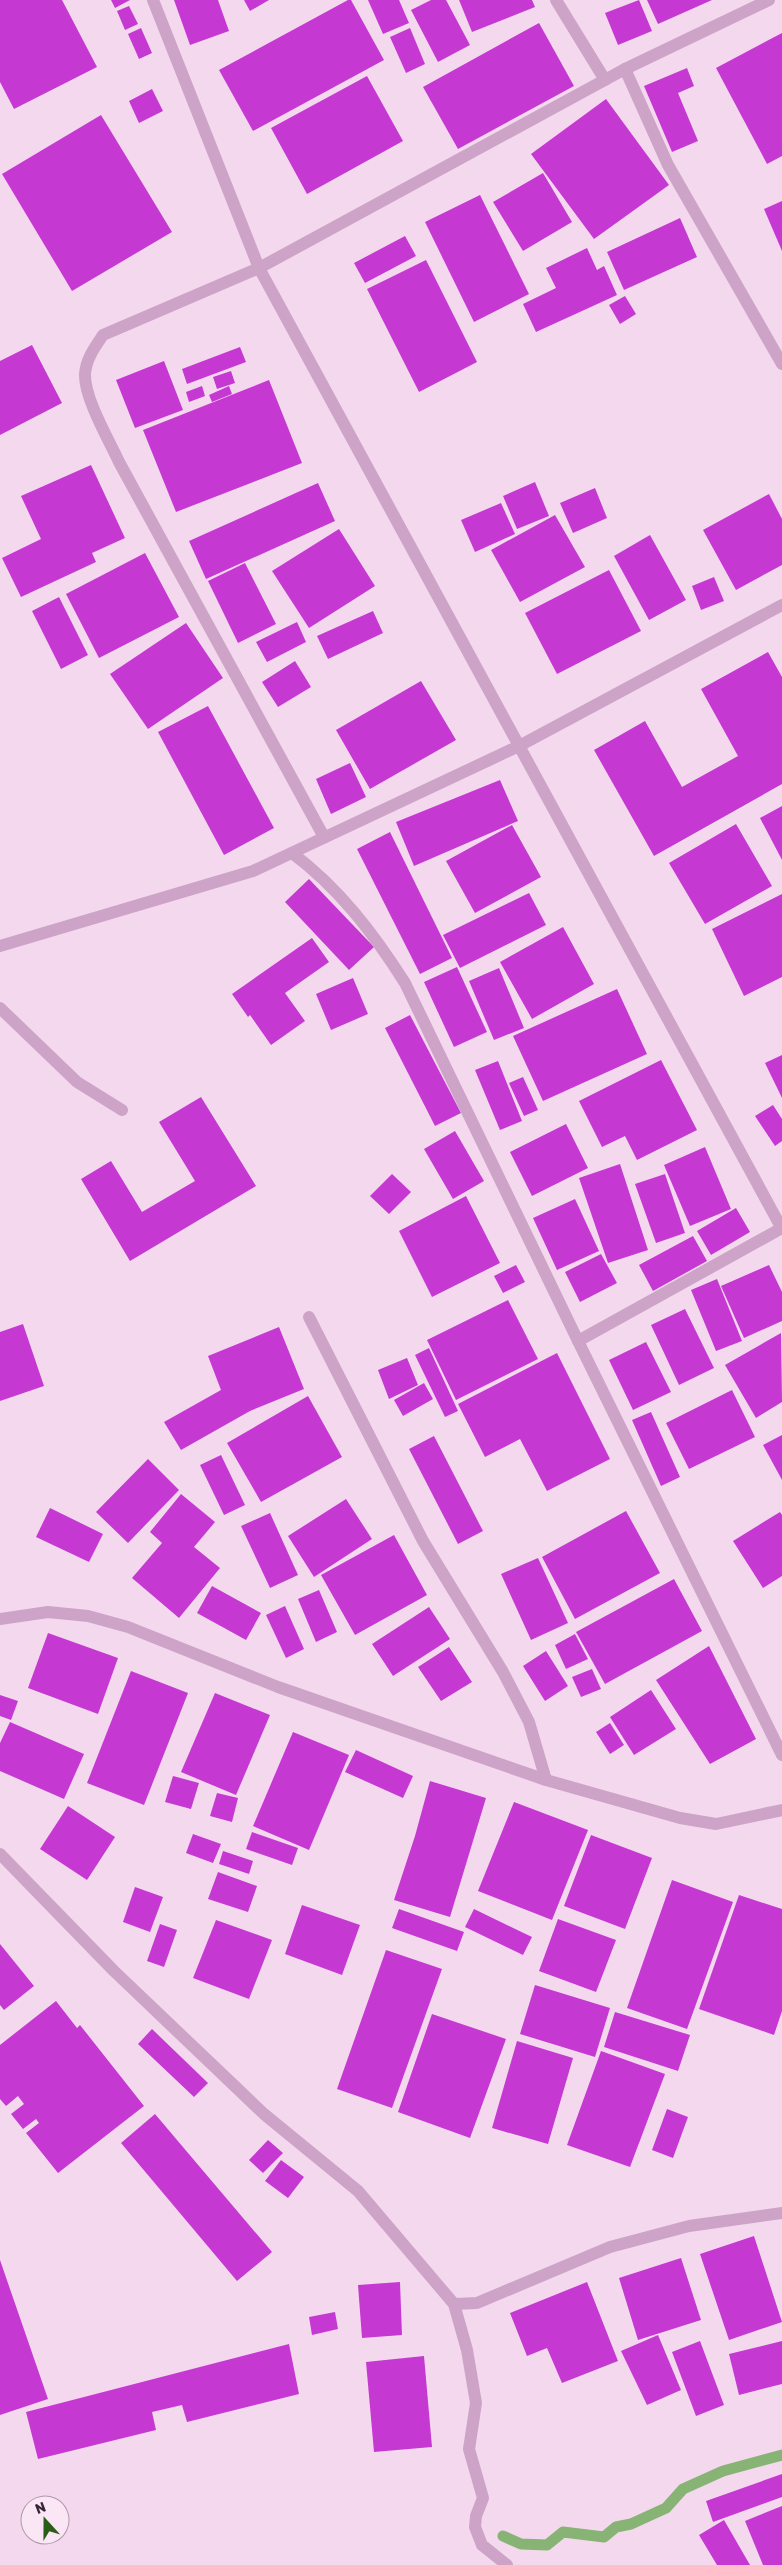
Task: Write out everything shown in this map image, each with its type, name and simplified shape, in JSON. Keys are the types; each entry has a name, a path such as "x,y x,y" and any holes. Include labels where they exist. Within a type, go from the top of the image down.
{"street":[{"path":"153,0 259,268 782,1228 578,1341"},
{"path":"556,0 605,80"},
{"path":"324,837 119,462 93,407 85,375 91,352 103,335 259,268 625,69 769,0"},
{"path":"625,69 668,165 782,364"},
{"path":"0,946 253,871 519,746 782,604"},
{"path":"292,853 320,874 347,904 379,943 406,983 578,1341 782,1755"},
{"path":"0,1008 77,1082 122,1110"},
{"path":"309,1317 424,1541 503,1672 529,1722 546,1780"},
{"path":"0,1619 48,1612 88,1616 128,1627 278,1687 546,1780 680,1818 716,1824 782,1810"},
{"path":"0,1854 114,1971 264,2114 358,2191 454,2304 469,2356 476,2403 470,2450 483,2498 476,2516 475,2527 482,2545 507,2565"},
{"path":"454,2304 477,2303 610,2247 689,2226 782,2213"}],"building":[{"path":"0,0 62,0 97,67 14,109 0,82"},
{"path":"111,0 130,0 115,8"},
{"path":"174,0 218,0 229,31 190,45"},
{"path":"244,0 269,0 250,11"},
{"path":"351,0 384,60 253,131 219,70"},
{"path":"368,0 399,0 409,23 383,34"},
{"path":"431,0 446,0 470,45 438,62 411,10"},
{"path":"459,0 532,0 535,7 472,32"},
{"path":"639,0 652,31 618,45 605,13"},
{"path":"647,0 712,0 658,24"},
{"path":"129,6 138,24 125,30 117,11"},
{"path":"539,23 574,86 458,149 423,87"},
{"path":"141,28 152,53 139,59 128,34"},
{"path":"410,28 425,64 406,73 390,37"},
{"path":"782,33 782,156 767,164 716,68"},
{"path":"687,68 694,86 678,93 698,141 672,152 644,86"},
{"path":"367,76 403,141 307,194 271,128"},
{"path":"152,89 163,111 139,123 129,101"},
{"path":"606,99 669,185 594,239 531,154"},
{"path":"101,115 172,232 72,291 2,174"},
{"path":"543,173 572,222 523,251 493,202"},
{"path":"480,195 529,294 474,322 425,222"},
{"path":"782,201 782,251 764,209"},
{"path":"680,218 697,257 624,290 607,252"},
{"path":"405,236 416,256 365,283 354,263"},
{"path":"587,248 597,270 604,266 617,295 536,332 523,304 556,288 546,268"},
{"path":"426,260 477,362 419,392 367,289"},
{"path":"625,296 636,314 620,324 609,305"},
{"path":"32,345 62,403 0,435 0,361"},
{"path":"240,347 246,362 187,384 182,369"},
{"path":"164,361 183,410 135,428 116,380"},
{"path":"231,371 235,383 217,389 213,377"},
{"path":"269,380 302,463 176,512 143,430"},
{"path":"202,386 205,396 189,402 186,392"},
{"path":"229,386 232,394 212,402 209,395"},
{"path":"91,465 125,538 92,553 96,562 21,597 2,558 41,539 21,496"},
{"path":"535,482 549,516 517,529 503,496"},
{"path":"318,483 335,521 206,579 189,541"},
{"path":"595,488 607,518 573,533 560,503"},
{"path":"769,494 782,519 782,565 736,590 703,530"},
{"path":"501,503 515,534 475,552 461,520"},
{"path":"555,515 585,567 520,602 491,550"},
{"path":"339,529 375,586 309,628 272,571"},
{"path":"650,535 686,600 649,620 614,556"},
{"path":"145,553 179,617 99,658 66,594"},
{"path":"245,563 276,624 238,643 208,581"},
{"path":"609,570 641,631 557,674 525,613"},
{"path":"714,577 724,601 701,610 692,586"},
{"path":"59,597 88,655 61,669 32,611"},
{"path":"373,611 383,633 328,659 317,636"},
{"path":"297,622 306,642 267,662 256,642"},
{"path":"186,623 223,678 148,729 110,674"},
{"path":"768,652 782,677 782,784 654,856 594,750 645,721 682,787 738,756 701,689"},
{"path":"295,661 311,687 278,707 262,682"},
{"path":"421,681 456,740 370,789 336,730"},
{"path":"208,706 274,828 224,855 158,732"},
{"path":"350,763 366,797 331,814 316,779"},
{"path":"500,780 518,821 414,866 396,822"},
{"path":"782,806 782,860 760,818"},
{"path":"736,824 772,886 705,924 669,863"},
{"path":"512,825 541,877 475,913 446,861"},
{"path":"390,832 452,958 420,974 357,849"},
{"path":"309,879 374,947 349,970 285,902"},
{"path":"529,893 546,925 460,968 443,935"},
{"path":"782,894 782,977 744,996 712,929"},
{"path":"563,927 594,984 532,1019 500,962"},
{"path":"312,938 329,962 285,993 305,1021 271,1045 250,1015 248,1017 232,994"},
{"path":"457,967 487,1032 454,1047 424,982"},
{"path":"499,968 524,1028 494,1040 469,981"},
{"path":"353,978 368,1014 331,1030 316,994"},
{"path":"617,989 647,1054 543,1101 513,1036"},
{"path":"410,1015 461,1113 435,1126 385,1028"},
{"path":"782,1055 782,1098 765,1063"},
{"path":"661,1060 697,1130 637,1160 625,1136 602,1147 579,1101"},
{"path":"498,1061 522,1121 500,1130 475,1070"},
{"path":"523,1077 538,1110 524,1116 509,1083"},
{"path":"201,1097 256,1186 130,1261 81,1179 111,1161 142,1212 195,1181 159,1122"},
{"path":"773,1105 782,1119 782,1141 775,1146 755,1116"},
{"path":"566,1124 588,1168 532,1196 510,1152"},
{"path":"455,1131 484,1181 453,1199 424,1149"},
{"path":"705,1147 731,1209 690,1226 664,1165"},
{"path":"620,1164 648,1250 608,1263 579,1178"},
{"path":"392,1174 411,1192 389,1214 370,1196"},
{"path":"665,1174 685,1233 656,1243 635,1184"},
{"path":"466,1196 500,1263 432,1297 399,1231"},
{"path":"575,1199 599,1251 557,1270 533,1218"},
{"path":"736,1208 750,1232 711,1255 697,1231"},
{"path":"693,1236 707,1261 653,1291 639,1265"},
{"path":"601,1254 617,1283 580,1302 565,1272"},
{"path":"516,1265 525,1282 503,1293 494,1276"},
{"path":"769,1265 782,1292 782,1321 744,1338 721,1286"},
{"path":"717,1279 742,1341 716,1351 691,1290"},
{"path":"508,1300 538,1359 456,1400 427,1340"},
{"path":"685,1309 714,1368 679,1385 651,1325"},
{"path":"23,1324 44,1386 0,1401 0,1332"},
{"path":"279,1327 304,1389 250,1411 181,1450 164,1422 221,1390 208,1356"},
{"path":"781,1333 782,1402 756,1418 725,1365"},
{"path":"646,1342 671,1392 633,1410 609,1360"},
{"path":"429,1348 458,1411 445,1417 415,1355"},
{"path":"557,1353 610,1459 547,1491 520,1439 485,1457 458,1404"},
{"path":"407,1358 418,1385 389,1399 378,1370"},
{"path":"424,1383 433,1399 403,1416 394,1400"},
{"path":"732,1390 755,1437 689,1469 666,1423"},
{"path":"308,1396 342,1457 261,1502 227,1443"},
{"path":"651,1412 680,1477 661,1486 632,1420"},
{"path":"782,1435 782,1480 763,1445"},
{"path":"434,1436 483,1531 458,1544 409,1449"},
{"path":"221,1455 245,1505 224,1515 200,1465"},
{"path":"148,1459 179,1490 128,1543 96,1512"},
{"path":"181,1494 215,1522 194,1547 220,1568 179,1618 132,1578 162,1543 150,1532"},
{"path":"346,1499 372,1539 314,1577 288,1536"},
{"path":"50,1508 103,1534 89,1562 36,1537"},
{"path":"626,1511 660,1573 575,1619 542,1557"},
{"path":"780,1512 782,1515 782,1576 763,1588 733,1541"},
{"path":"270,1513 298,1575 270,1588 241,1526"},
{"path":"394,1535 427,1595 355,1635 321,1575"},
{"path":"538,1558 568,1623 531,1640 501,1574"},
{"path":"674,1579 702,1631 605,1684 576,1632"},
{"path":"212,1586 261,1613 246,1640 197,1613"},
{"path":"319,1590 337,1632 316,1642 298,1599"},
{"path":"285,1606 304,1649 286,1658 266,1615"},
{"path":"429,1607 450,1639 393,1676 372,1644"},
{"path":"48,1633 118,1658 98,1714 28,1688"},
{"path":"575,1634 588,1659 566,1669 555,1645"},
{"path":"709,1646 756,1739 710,1764 656,1680"},
{"path":"449,1647 472,1682 441,1701 418,1667"},
{"path":"546,1651 568,1686 545,1701 523,1666"},
{"path":"592,1669 601,1689 581,1697 572,1677"},
{"path":"131,1671 188,1693 144,1805 87,1783"},
{"path":"651,1690 676,1729 634,1755 610,1717"},
{"path":"215,1693 270,1715 236,1795 181,1772"},
{"path":"0,1695 18,1701 11,1720 0,1716"},
{"path":"10,1722 84,1754 64,1799 0,1771 0,1743"},
{"path":"610,1723 624,1745 610,1754 596,1732"},
{"path":"293,1732 349,1755 309,1850 253,1826"},
{"path":"356,1750 413,1776 403,1798 345,1772"},
{"path":"173,1776 199,1783 191,1809 165,1802"},
{"path":"430,1781 486,1798 450,1917 394,1900 415,1836"},
{"path":"217,1793 238,1798 232,1822 210,1816"},
{"path":"514,1802 588,1830 552,1920 478,1891"},
{"path":"68,1806 115,1837 87,1880 40,1849"},
{"path":"252,1832 298,1848 292,1865 246,1849"},
{"path":"193,1834 221,1844 213,1863 186,1853"},
{"path":"591,1835 652,1858 625,1929 564,1906"},
{"path":"223,1851 253,1861 249,1874 219,1864"},
{"path":"218,1872 257,1886 248,1912 208,1899"},
{"path":"672,1880 733,1902 687,2029 627,2008"},
{"path":"135,1887 163,1897 150,1932 123,1922"},
{"path":"739,1895 782,1909 782,2011 774,2035 699,2009"},
{"path":"302,1905 360,1925 342,1975 285,1954"},
{"path":"399,1909 464,1932 457,1951 392,1928"},
{"path":"474,1909 532,1937 523,1955 465,1927"},
{"path":"558,1919 616,1940 596,1992 539,1971"},
{"path":"216,1920 272,1940 249,1999 193,1978"},
{"path":"160,1924 177,1930 164,1967 147,1961"},
{"path":"0,1944 34,1986 4,2010 0,2005"},
{"path":"386,1950 442,1969 392,2108 337,2089"},
{"path":"535,1985 610,2008 595,2057 520,2034"},
{"path":"56,2001 77,2028 80,2025 144,2106 58,2173 26,2133 39,2123 36,2119 23,2129 11,2114 24,2104 18,2096 6,2106 0,2099 0,2045"},
{"path":"615,2012 690,2035 678,2071 604,2047"},
{"path":"432,2014 506,2039 470,2138 398,2112"},
{"path":"152,2029 208,2083 194,2097 138,2044"},
{"path":"517,2041 573,2058 548,2144 492,2128"},
{"path":"601,2051 665,2074 630,2167 567,2145"},
{"path":"667,2109 688,2117 673,2158 652,2150"},
{"path":"155,2114 272,2252 237,2281 121,2143"},
{"path":"268,2140 283,2153 263,2173 249,2160"},
{"path":"281,2160 304,2177 288,2198 265,2181"},
{"path":"754,2236 782,2322 729,2340 700,2254"},
{"path":"681,2258 701,2320 638,2340 619,2278"},
{"path":"0,2260 48,2399 0,2415"},
{"path":"400,2282 402,2335 362,2338 358,2285"},
{"path":"587,2282 618,2361 562,2383 547,2348 527,2356 510,2313"},
{"path":"335,2312 338,2329 312,2335 309,2317"},
{"path":"658,2335 681,2390 647,2405 621,2351"},
{"path":"700,2341 724,2405 696,2416 672,2352"},
{"path":"782,2341 782,2384 739,2395 729,2354"},
{"path":"289,2344 299,2394 187,2422 182,2405 152,2412 156,2430 38,2459 26,2412"},
{"path":"424,2356 432,2447 374,2452 366,2362"},
{"path":"782,2474 782,2497 713,2522 706,2501"},
{"path":"782,2506 782,2565 763,2565 745,2521"},
{"path":"724,2520 750,2565 717,2565 699,2535"}],"waterway":[{"path":"503,2536 521,2544 547,2545 563,2532 604,2537 616,2527 631,2524 666,2508 683,2489 723,2471 782,2455"}]}
